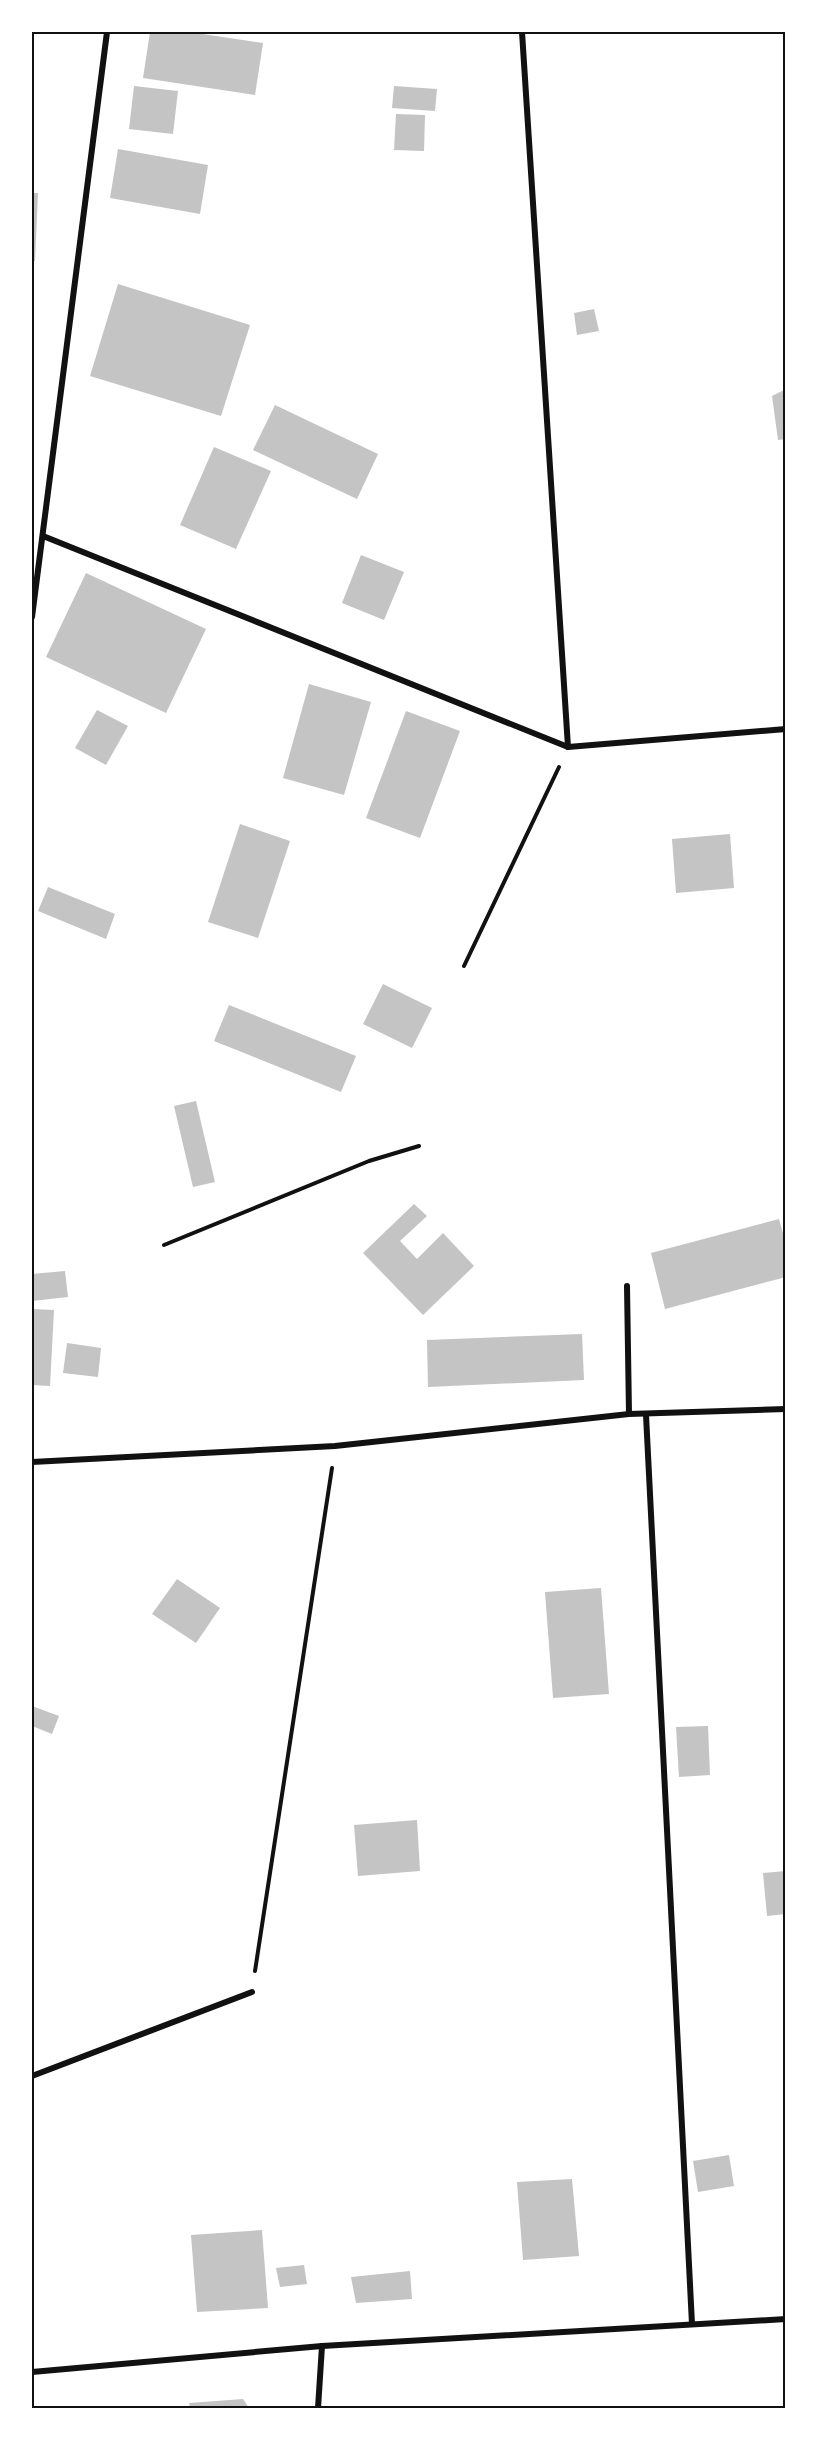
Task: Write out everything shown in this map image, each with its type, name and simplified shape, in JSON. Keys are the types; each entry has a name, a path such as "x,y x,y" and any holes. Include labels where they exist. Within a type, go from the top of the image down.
{"street":[{"path":"32,617 107,32"},
{"path":"522,32 568,747"},
{"path":"44,536 568,747 786,729"},
{"path":"627,1286 629,1414"},
{"path":"32,1462 335,1446 629,1414 786,1409"},
{"path":"646,1414 692,2324"},
{"path":"32,2076 252,1992"},
{"path":"32,2372 322,2346 786,2319"},
{"path":"318,2409 322,2346"}],"path":[{"path":"464,966 568,747"},
{"path":"164,1245 369,1161 419,1146"},
{"path":"252,1992 335,1446"}],"building":[{"path":"150,32 189,32 263,43 255,95 143,78"},
{"path":"134,86 178,91 173,134 129,129"},
{"path":"394,86 437,89 435,111 392,108"},
{"path":"396,114 425,115 424,151 394,150"},
{"path":"118,149 208,165 200,214 110,198"},
{"path":"32,193 38,193 35,261 32,261"},
{"path":"118,284 250,325 221,416 90,376"},
{"path":"594,309 599,331 577,335 574,313"},
{"path":"786,389 786,439 778,440 772,396"},
{"path":"275,405 378,454 357,499 253,450"},
{"path":"214,447 271,471 236,549 180,525"},
{"path":"361,555 404,572 384,620 342,603"},
{"path":"86,573 206,629 166,713 46,657"},
{"path":"309,684 371,702 344,795 283,778"},
{"path":"97,710 128,726 106,765 75,748"},
{"path":"406,711 460,731 420,838 366,818"},
{"path":"240,824 290,841 258,938 208,922"},
{"path":"730,834 734,888 676,893 672,839"},
{"path":"48,887 115,914 106,939 38,911"},
{"path":"383,984 432,1008 412,1048 363,1024"},
{"path":"229,1005 356,1056 341,1092 214,1041"},
{"path":"196,1101 215,1182 193,1187 174,1106"},
{"path":"414,1204 427,1216 400,1241 417,1259 443,1233 474,1266 423,1315 363,1253"},
{"path":"779,1219 786,1244 786,1277 665,1309 651,1253"},
{"path":"65,1271 68,1297 32,1301 32,1274"},
{"path":"32,1309 54,1310 50,1386 32,1385"},
{"path":"582,1334 584,1380 428,1387 427,1340"},
{"path":"67,1343 101,1348 98,1377 63,1373"},
{"path":"177,1579 220,1608 196,1643 152,1614"},
{"path":"601,1588 609,1694 553,1698 545,1592"},
{"path":"32,1706 59,1716 52,1734 32,1726"},
{"path":"708,1726 710,1775 679,1777 676,1727"},
{"path":"417,1820 420,1871 358,1876 354,1825"},
{"path":"786,1871 786,1914 767,1916 763,1873"},
{"path":"729,2155 734,2186 698,2192 693,2161"},
{"path":"572,2179 579,2256 523,2260 517,2182"},
{"path":"262,2230 268,2308 197,2312 191,2235"},
{"path":"304,2265 307,2284 280,2287 276,2268"},
{"path":"410,2271 412,2299 356,2303 351,2277"},
{"path":"243,2399 249,2408 190,2408 189,2403"}]}
